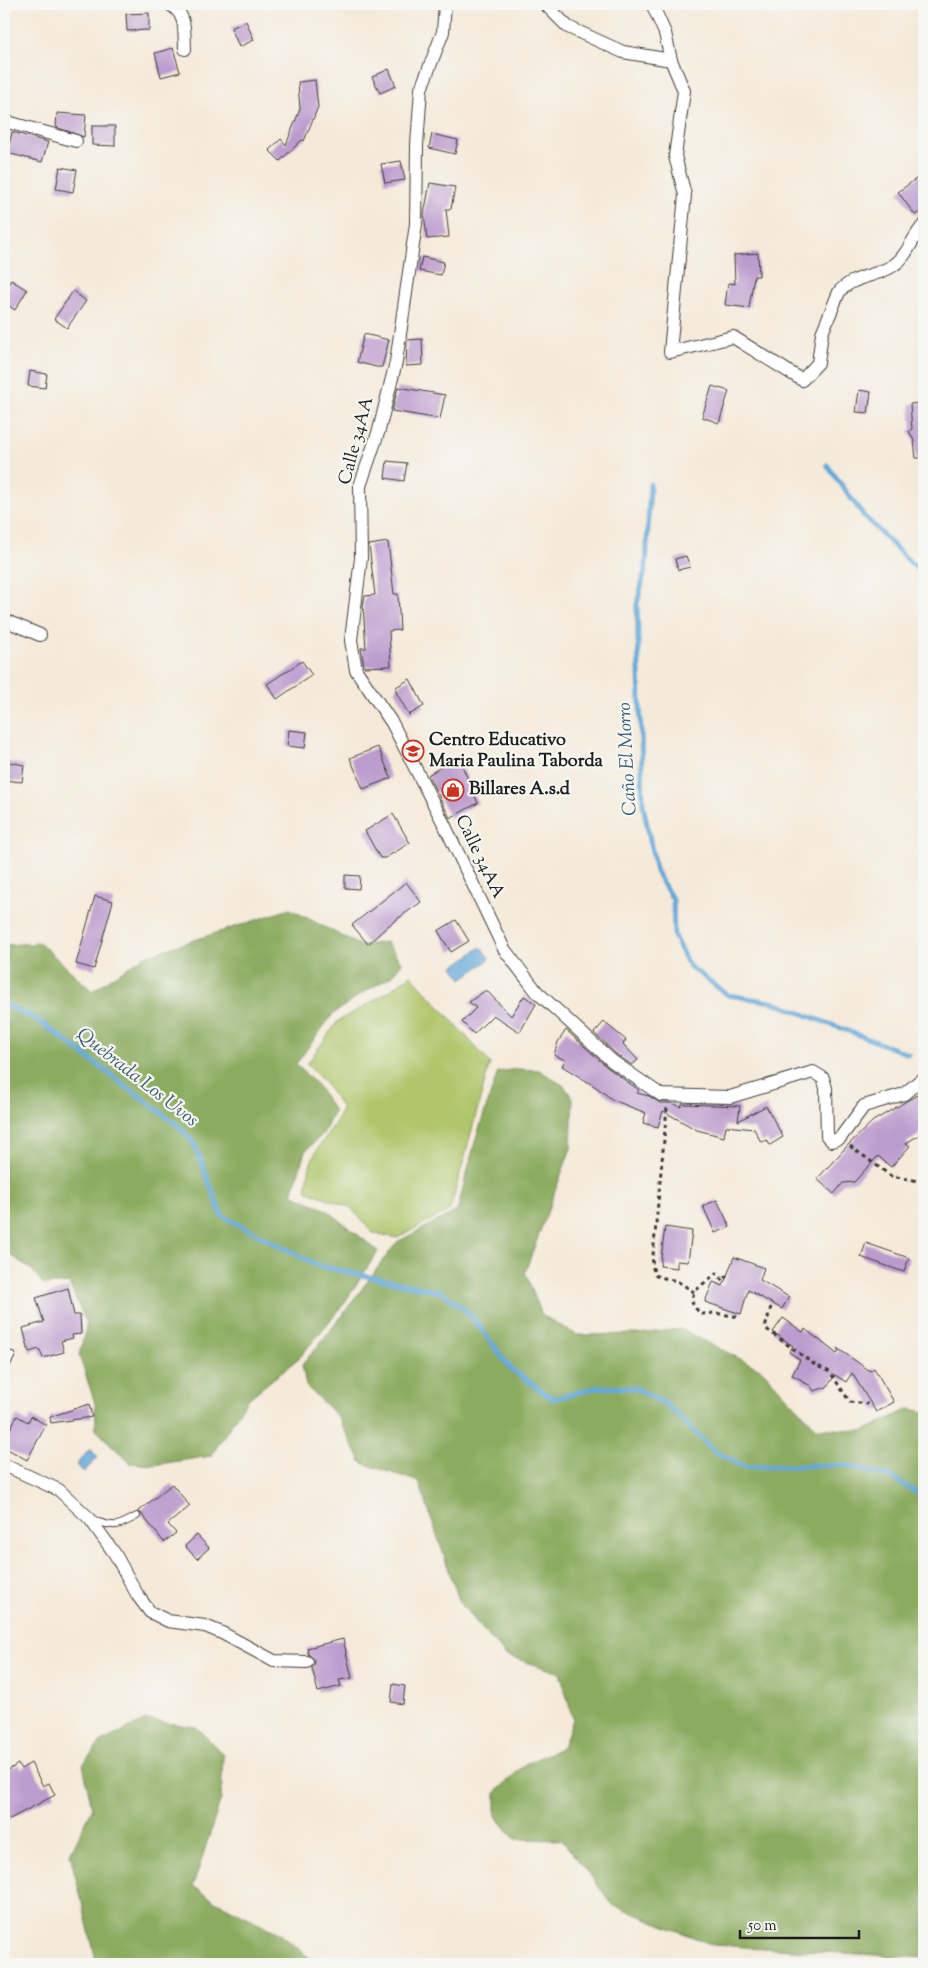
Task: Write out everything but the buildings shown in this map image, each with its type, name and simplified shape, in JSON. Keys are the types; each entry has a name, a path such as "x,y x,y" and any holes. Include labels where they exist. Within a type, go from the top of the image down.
{"street":[{"path":"169,4 181,14 184,23 185,49"},
{"name":"Calle 34AA","path":"445,4 443,32 421,89 417,145 416,224 396,362 379,430 360,486 361,558 351,640 356,670 392,723 444,824 504,949 537,992 612,1061 661,1095 730,1097 813,1072 822,1078 826,1088 827,1136 832,1141 840,1138"},
{"path":"545,4 568,27 623,52 671,60"},
{"path":"652,4 665,33 671,60 684,92 675,156 685,195 670,352 733,337 802,380 818,363 822,333 843,286 896,264 924,225"},
{"path":"4,120 76,141"},
{"path":"4,620 40,635"},
{"path":"840,1138 864,1106 904,1094 924,1076"},
{"path":"4,1465 60,1490 90,1519 115,1554 138,1596 150,1612 168,1621 205,1626 274,1661 307,1662"}],"lane":[{"path":"4,1369 12,1355"},
{"path":"90,1519 110,1526 121,1525 137,1516"}],"path":[{"path":"669,1095 652,1266 654,1275 677,1281 694,1292"},
{"path":"840,1138 891,1176 924,1182"},
{"path":"654,1237 661,1238"},
{"path":"727,1275 723,1281 717,1273 694,1292 691,1299 696,1310 702,1314 714,1313 740,1317"},
{"path":"718,1282 720,1276"},
{"path":"771,1307 765,1328 815,1365 830,1372 850,1402 868,1404"}],"green space":[{"path":"290,909 361,946 386,942 402,963 392,976 361,994 332,1015 296,1064 318,1086 334,1111 323,1134 305,1151 292,1194 327,1210 378,1251 343,1305 300,1357 247,1400 211,1456 153,1465 130,1463 96,1430 95,1403 79,1355 87,1324 69,1283 44,1285 32,1270 4,1250 4,945 40,943 92,991 145,956"},
{"path":"411,975 490,1063 450,1210 397,1238 373,1233 351,1208 306,1190 309,1170 314,1156 334,1126 342,1108 324,1082 307,1064 338,1021 384,995"},
{"path":"517,1069 539,1070 564,1086 573,1099 571,1148 525,1272 542,1315 577,1335 639,1334 681,1329 762,1370 816,1428 864,1431 909,1409 924,1412 924,1958 713,1945 613,1905 562,1840 515,1839 496,1816 496,1792 525,1764 563,1747 573,1719 560,1673 505,1655 460,1603 419,1482 362,1463 337,1416 306,1386 302,1365 397,1242 457,1211 476,1138 498,1072"},
{"path":"146,1720 196,1727 223,1754 221,1799 193,1886 215,1901 279,1933 317,1964 97,1964 70,1854 92,1809 83,1764 101,1742"}],"water":[{"path":"481,947 490,959 462,979 453,967"},
{"path":"90,1449 98,1457 84,1472 76,1465"}],"waterway":[{"path":"827,465 864,516 916,568 924,573"},
{"name":"Caño El Morro","path":"650,484 646,566 637,604 643,804 656,872 673,900 674,936 689,966 728,995 772,1002 908,1054"},
{"name":"Quebrada Los Uvos","path":"4,1004 39,1021 175,1123 194,1143 222,1216 319,1266 441,1292 470,1314 511,1369 553,1399 598,1387 635,1388 666,1404 714,1451 744,1467 846,1465 891,1477 924,1497"}],"place":[{"name":"Centro Educativo Maria Paulina Taborda","path":"413,751"},
{"name":"Billares A.s.d","path":"453,790"}]}
